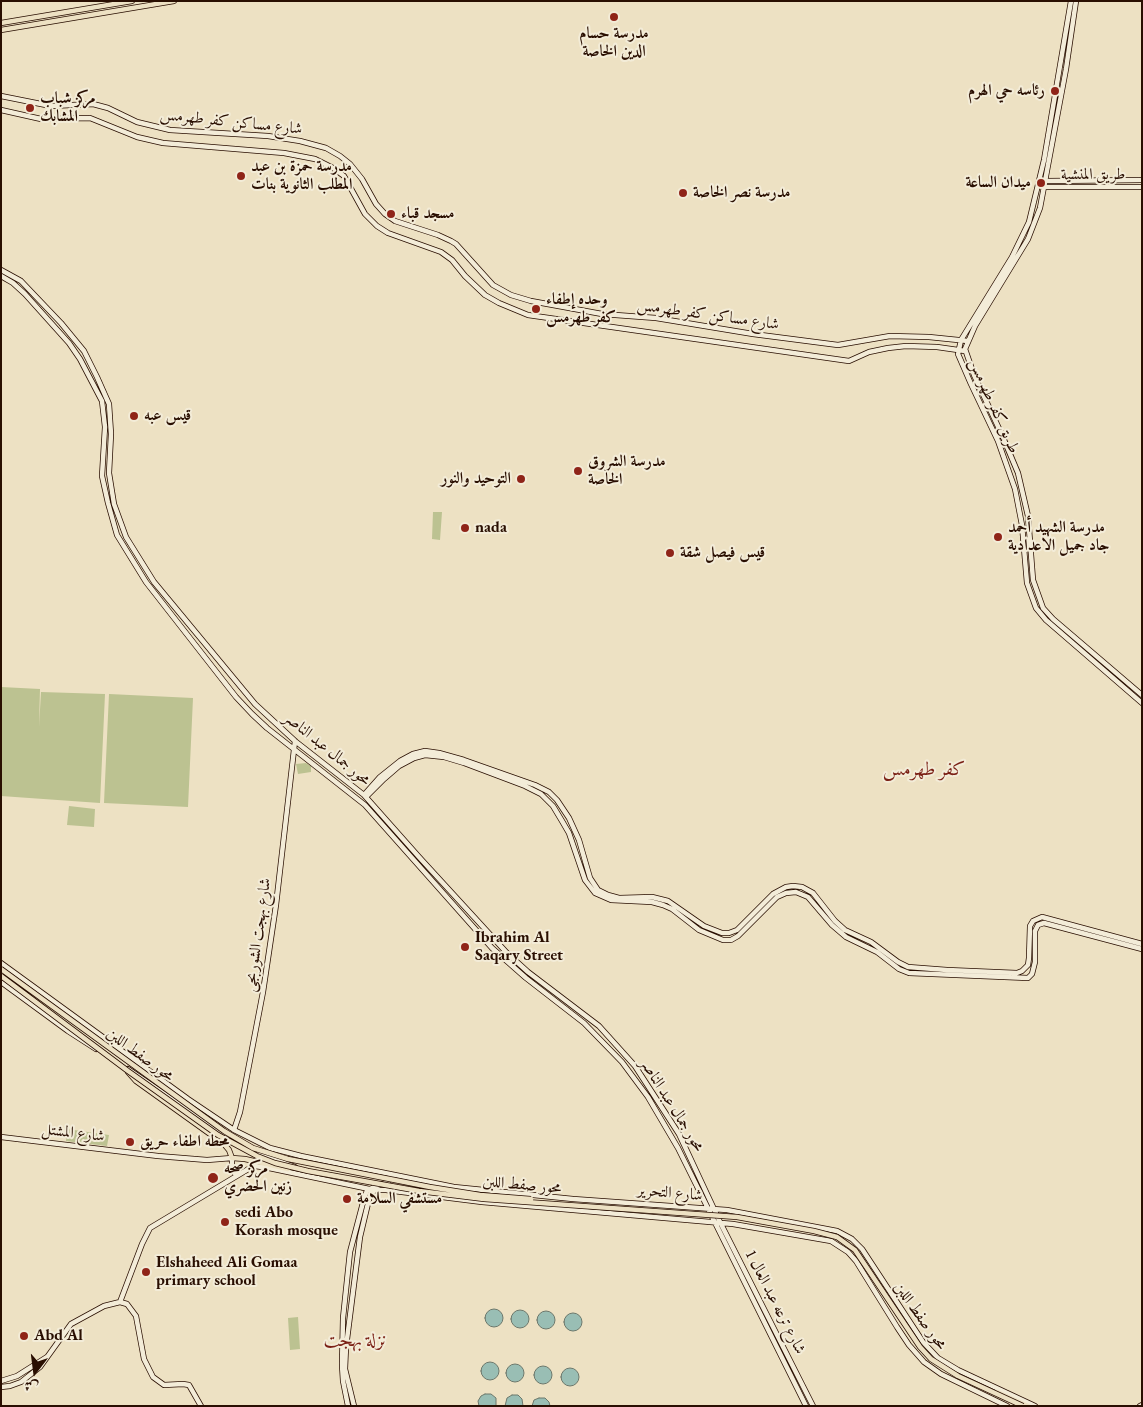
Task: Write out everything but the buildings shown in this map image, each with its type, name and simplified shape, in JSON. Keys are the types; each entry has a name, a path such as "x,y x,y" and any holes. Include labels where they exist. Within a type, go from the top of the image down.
{"main road":[{"path":"1,22 132,1 130,5 133,8"},
{"path":"1,30 174,1"},
{"path":"120,3 123,7 122,10"},
{"name":"محور صفط اللبن","path":"1,968 224,1131 253,1148 270,1154 386,1179 480,1195 738,1215 815,1229 837,1235 850,1243 861,1254 932,1357 958,1374 1028,1406"},
{"name":"محور صفط اللبن","path":"1,976 128,1071 224,1139 257,1156 308,1171 419,1191 484,1199 737,1217 814,1230 837,1237 855,1250 920,1347 931,1359 958,1376 1023,1406"},
{"path":"128,1071 136,1081 227,1147 232,1158 245,1159 288,1170 357,1183 375,1184"}],"street":[{"name":"طريق كفر طهرمس","path":"1070,1 1047,143 1031,214 1012,257 961,340 958,350 959,358 998,441 1015,489 1022,525 1027,583 1036,608 1046,620 1142,703"},
{"name":"طريق كفر طهرمس","path":"1076,1 1046,181 1035,223 1028,239 975,326 965,351 1008,448 1019,478 1028,516 1033,580 1044,608 1050,616 1142,695"},
{"name":"شارع مساكن كفر طهرمس","path":"1,96 51,106 92,104 108,108 137,122 170,130 256,135 300,141 326,148 350,164 362,178 380,209 390,218 451,241 494,284 511,295 531,302 595,313 656,318 753,334 838,345 890,336 968,341"},
{"path":"1,110 41,119 90,118 129,134 163,142 263,151 315,159 344,176 365,214 377,226 388,233 441,252 452,260 465,276 485,295 507,307 528,315 849,361 869,352 888,348 927,346 965,351"},
{"name":"طريق المنشية","path":"1046,181 1142,180"},
{"name":"طريق المنشية","path":"1044,187 1142,187"},
{"name":"محور جمال عبد الناصر","path":"1,270 21,281 61,323 84,352 109,404 111,427 109,480 114,504 126,537 164,595 255,704 295,741 365,796 508,953 528,972 599,1026 635,1066 679,1134 714,1209"},
{"name":"محور جمال عبد الناصر","path":"1,276 19,288 56,328 77,354 102,401 105,427 102,476 108,503 117,535 146,582 236,697 267,728 366,804 492,948 526,978 584,1023 622,1062 648,1097 668,1129 708,1209"},
{"path":"56,328 61,323"},
{"name":"شارع بهجت الشوربجى","path":"234,1130 240,1112 263,992 276,904 295,741"},
{"path":"365,796 380,777 400,761 413,754 425,751 464,760 546,789 557,800 576,830 590,878 598,890 614,897 652,897 668,901 678,906 704,926 722,933 729,933 737,930 767,899 779,890 793,886 802,887 810,894 832,925 846,937 877,952 904,972 1018,972 1025,969 1029,958 1030,926 1033,921 1042,917 1142,944"},
{"path":"365,796 399,766 414,758 425,755 444,757 464,763 525,786 541,794 562,821 569,833 585,880 595,893 611,900 652,902 662,905 672,909 699,930 720,939 734,938 781,895 796,892 810,894"},
{"path":"926,971 1026,978 1031,975 1035,962 1035,931 1038,925 1044,922 1142,949"},
{"path":"720,939 722,933"},
{"name":"شارع التحرير","path":"1,963 188,1099 234,1130 260,1144 285,1152 470,1189 738,1211 829,1228 849,1236 862,1249 923,1342 938,1358 958,1370 1035,1406"},
{"path":"1,982 68,1031 138,1075 226,1136 257,1153 291,1165 308,1176"},
{"name":"شارع المشتل","path":"1,1137 158,1156 207,1160 232,1158"},
{"path":"232,1158 232,1166 238,1174"},
{"name":"شارع التحرير","path":"120,1302 150,1228 238,1174 255,1166 372,1190 386,1190 482,1202 720,1222 807,1236 837,1244 856,1261 901,1333 924,1362 941,1374 1007,1406"},
{"path":"348,1406 342,1365 344,1308 350,1252 372,1190 391,1184 394,1173"},
{"name":"شارع ترعه عبد العال 1","path":"708,1209 762,1310"},
{"name":"شارع ترعه عبد العال 1","path":"714,1209 784,1354 813,1406"},
{"path":"354,1406 345,1380 345,1369 347,1334 362,1215"},
{"path":"1,1387 14,1385 24,1380 43,1364 71,1324 104,1306 120,1302 127,1304 136,1316 144,1359 153,1377 164,1385 189,1385 201,1406"},
{"name":"شارع ترعه عبد العال 1","path":"784,1354 806,1406"},
{"path":"1,1381 17,1376 47,1357"}],"green space":[{"path":"433,512 442,512 440,540 432,539"},
{"path":"1,687 40,689 39,727 41,692 105,694 100,803 1,796"},
{"path":"109,694 193,698 188,807 104,803"},
{"path":"306,763 311,766 311,772 298,774 296,764"},
{"path":"69,806 95,809 94,827 67,825"},
{"path":"67,1129 109,1135 107,1146 66,1141"},
{"path":"298,1317 300,1349 290,1350 288,1318"}],"water":[{"path":"494,1309 500,1312 503,1318 500,1324 494,1327 488,1324 485,1318 488,1312"},
{"path":"520,1310 526,1313 529,1319 526,1325 520,1328 514,1325 511,1319 514,1313"},
{"path":"546,1311 552,1314 555,1320 552,1326 546,1329 540,1326 537,1320 540,1314"},
{"path":"573,1313 579,1316 582,1322 579,1328 573,1331 567,1328 564,1322 567,1316"},
{"path":"490,1362 496,1365 499,1371 496,1377 490,1380 484,1377 481,1371 484,1365"},
{"path":"515,1364 521,1367 524,1373 521,1379 515,1382 509,1379 506,1373 509,1367"},
{"path":"543,1366 549,1369 552,1375 549,1381 543,1384 537,1381 534,1375 537,1369"},
{"path":"570,1368 576,1371 579,1377 576,1383 570,1386 564,1383 561,1377 564,1371"},
{"path":"485,1394 491,1394 496,1398 496,1406 479,1406 478,1401"},
{"path":"512,1395 518,1395 522,1399 523,1406 505,1406 507,1398"},
{"path":"545,1398 550,1406 532,1406 534,1400"}],"place":[{"name":"مدرسة حسام الدين الخاصة","path":"614,17"},
{"name":"رئاسه حي الهرم","path":"1055,91"},
{"name":"مركز شباب المشابك","path":"30,108"},
{"name":"مدرسة حمزة بن عبد المطلب الثانوية بنات","path":"241,176"},
{"name":"ميدان الساعة","path":"1041,183"},
{"name":"مدرسة نصر الخاصة","path":"683,193"},
{"name":"مسجد قباء","path":"391,214"},
{"name":"وحده إطفاء كفر طهرمس","path":"536,309"},
{"name":"قيس عبه","path":"134,416"},
{"name":"مدرسة الشروق الخاصة","path":"578,471"},
{"name":"التوحيد والنور","path":"521,479"},
{"name":"nada","path":"465,528"},
{"name":"مدرسة الشهيد أحمد جاد جميل الاعدادية","path":"998,537"},
{"name":"قيس فيصل شقة","path":"670,553"},
{"name":"Ibrahim Al Saqary Street","path":"465,947"},
{"name":"محطه اطفاء حريق","path":"130,1142"},
{"name":"مركز صحه زنين الحضري","path":"213,1178"},
{"name":"مستشفي السلامة","path":"347,1199"},
{"name":"sedi Abo Korash mosque","path":"225,1222"},
{"name":"Elshaheed Ali Gomaa primary school","path":"146,1272"},
{"name":"Abd Al","path":"24,1336"}],"district":[{"name":"كفر طهرمس","path":"924,770"},
{"name":"نزلة بهجت","path":"355,1341"}]}
